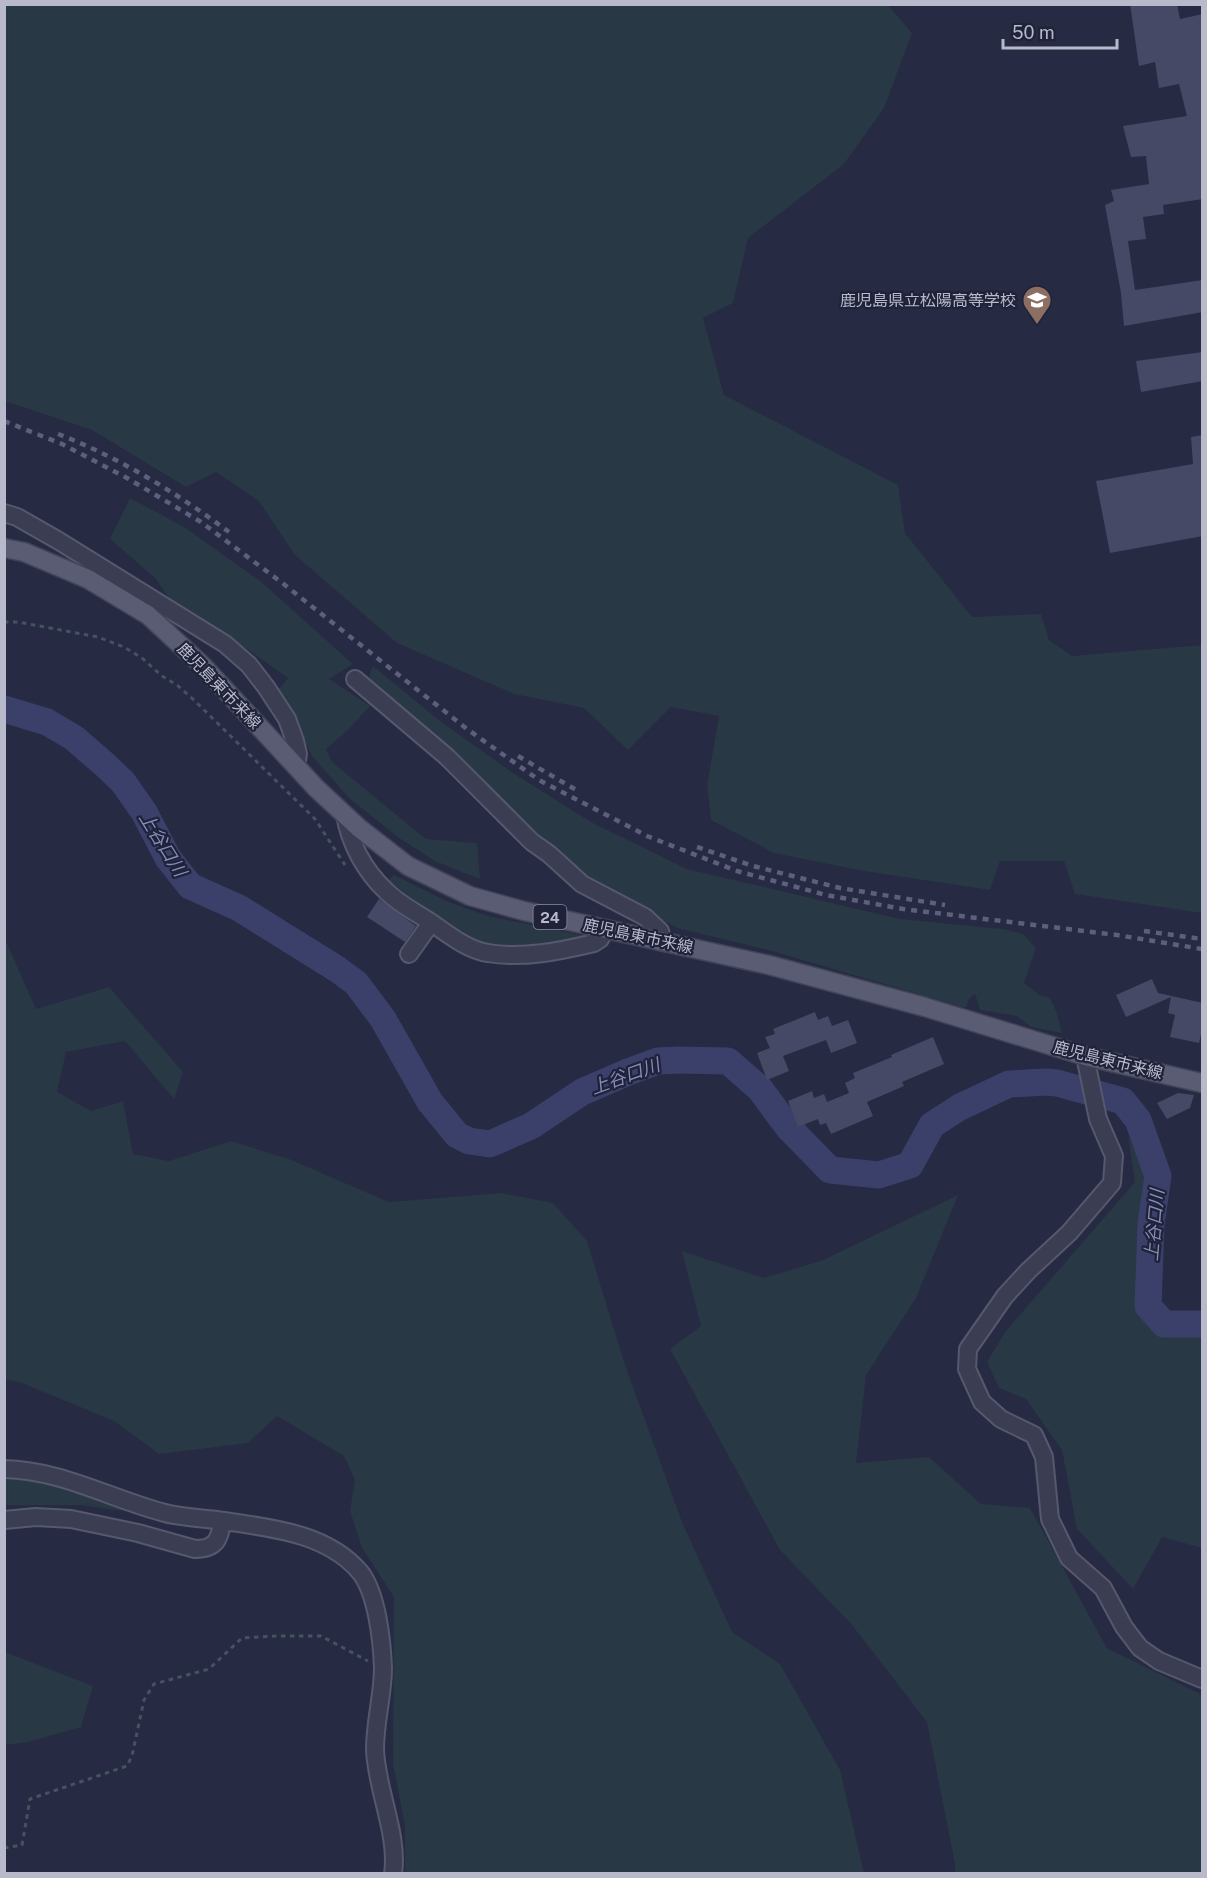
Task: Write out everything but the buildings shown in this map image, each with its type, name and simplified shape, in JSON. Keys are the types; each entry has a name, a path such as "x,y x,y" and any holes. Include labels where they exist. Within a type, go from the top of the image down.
{"main road":[{"name":"鹿児島東市来線","path":"4,548 24,552 88,579 148,615 203,666 316,788 359,828 408,866 470,896 524,911 769,965 925,1007 1085,1056 1203,1083"}],"street":[{"path":"4,513 17,517 58,541 225,644 249,666 266,687 286,720 296,741 298,754 296,766"},
{"path":"355,680 447,757 532,842 582,884 645,917 660,932 663,942"},
{"path":"345,815 355,848 371,873 388,892 472,948 502,955 543,953 594,943 600,939 606,929"},
{"path":"409,954 432,923"},
{"path":"1085,1056 1098,1119 1114,1156 1113,1183 1069,1233 1005,1296 968,1349 968,1369 982,1402 1000,1419 1034,1435 1044,1457 1050,1520 1069,1558 1102,1588 1140,1648 1159,1661 1203,1679"},
{"path":"4,1469 61,1477 131,1504 168,1514 280,1530 322,1543 340,1552 362,1574 377,1607 383,1666 382,1696 376,1728 375,1750 382,1797 391,1832 393,1874"},
{"path":"4,1520 36,1517 71,1519 138,1533 195,1549 204,1549 217,1541 222,1521"}],"path":[{"path":"4,622 18,622 98,637 124,647 142,658 195,701 315,819 350,872 356,877 371,873"},
{"path":"4,1848 22,1845 30,1799 127,1766 132,1756 144,1701 153,1684 209,1669 242,1638 321,1636 368,1661 383,1666"}],"shaded area":[{"path":"5,4 888,5 912,33 884,108 844,164 748,238 733,303 703,318 724,395 898,485 905,533 972,617 1041,614 1049,640 1072,656 1202,645 1202,913 1075,894 1064,861 1000,861 990,890 864,871 774,853 711,820 707,785 719,716 671,707 628,750 584,708 514,694 397,643 295,555 259,501 216,472 186,487 92,430 5,401"},
{"path":"130,498 184,527 259,580 353,664 329,679 370,706 326,749 332,762 426,839 477,843 480,879 435,861 399,838 349,798 312,756 279,689 288,678 227,635 172,602 155,578 110,539"},
{"path":"373,666 440,721 516,775 591,822 687,869 900,919 1003,929 1023,934 1036,948 1024,983 1040,995 1050,998 1062,1033 1031,1027 1017,1016 980,1010 975,994 969,999 966,1008 772,951 677,928 590,879 565,860 506,804 369,683"},
{"path":"394,875 446,901 488,916 590,937 533,947 498,947 477,943 462,935 388,881"},
{"path":"5,939 36,1009 109,987 183,1072 174,1099 125,1041 66,1052 57,1092 91,1111 123,1101 133,1154 169,1161 231,1141 289,1159 389,1202 501,1193 553,1203 587,1241 624,1362 682,1522 732,1632 780,1664 840,1770 864,1873 405,1873 405,1825 393,1764 394,1597 362,1548 350,1511 355,1480 344,1456 277,1416 248,1443 159,1454 114,1421 22,1383 5,1379"},
{"path":"1128,1136 1149,1175 1139,1310 1158,1330 1202,1331 1202,1548 1162,1537 1133,1589 1077,1529 1062,1450 1026,1399 999,1388 987,1362 1005,1332 1135,1182"},
{"path":"958,1195 916,1298 866,1375 856,1463 929,1457 981,1504 1030,1508 1107,1648 1202,1695 1202,1873 955,1873 927,1722 852,1625 780,1550 670,1349 701,1326 682,1251 764,1278 823,1260"},
{"path":"5,1477 28,1477 68,1487 117,1504 123,1511 81,1505 5,1505"},
{"path":"5,1652 93,1686 81,1727 28,1742 5,1745"}],"waterway":[{"name":"上谷口川","path":"4,709 47,722 74,738 123,782 144,812 168,858 190,886 239,908 356,983 383,1019 430,1102 457,1135 469,1141 490,1144 531,1126 582,1092 658,1061 728,1061 760,1089 788,1127 830,1170 879,1175 910,1165 932,1125 960,1107 1009,1084 1057,1083 1123,1101 1138,1120 1158,1176 1151,1224 1148,1306 1164,1324 1202,1324"}],"railway":[{"path":"4,421 62,444 127,478 201,522 467,729 539,780 647,836 737,871 826,895 903,909 1117,935 1202,949"},
{"path":"58,434 146,477 189,503 229,532"},
{"path":"518,756 578,791"},
{"path":"697,847 753,866 840,888 945,905"},
{"path":"1144,931 1202,939"}],"place":[{"name":"鹿児島県立松陽高等学校","path":"1037,326"}]}
